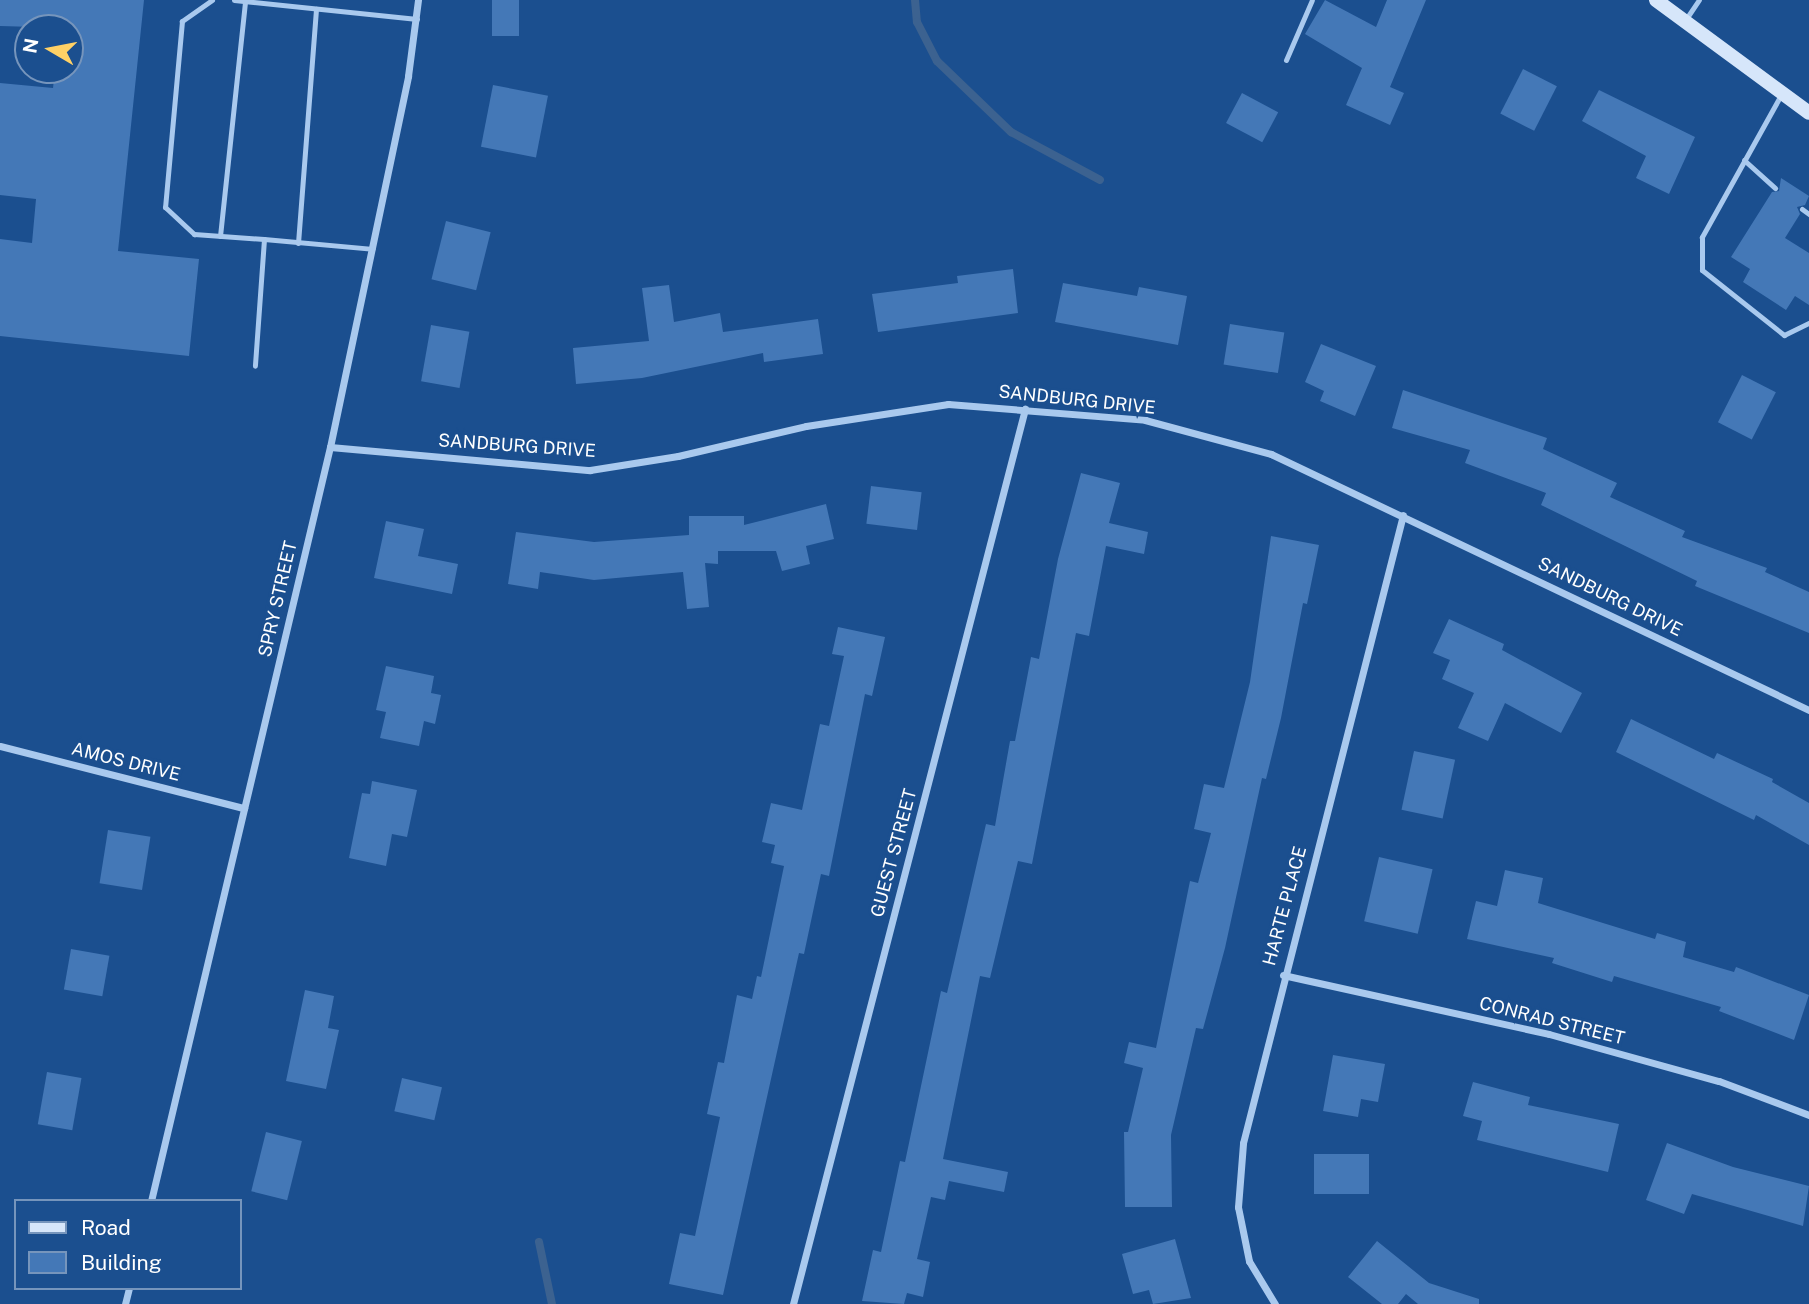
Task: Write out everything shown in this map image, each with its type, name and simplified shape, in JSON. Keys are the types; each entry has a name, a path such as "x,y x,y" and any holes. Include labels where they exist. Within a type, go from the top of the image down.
{"main road":[{"path":"1656,0 1808,110"}],"street":[{"name":"SPRY STREET","path":"151,1199 330,447 373,249 417,19 418,0"},
{"name":"SANDBURG DRIVE","path":"330,447 590,470 678,456 806,426 948,404 1145,420 1271,454 1809,710"},
{"name":"GUEST STREET","path":"793,1304 1025,409"},
{"name":"HARTE PLACE","path":"1275,1304 1249,1261 1238,1207 1244,1143 1283,975 1403,515"},
{"name":"AMOS DRIVE","path":"0,746 244,808"},
{"name":"CONRAD STREET","path":"1283,975 1549,1034 1719,1081 1809,1115"}],"lane":[{"path":"212,0 182,21 165,207 194,234 373,249"},
{"path":"234,0 417,19"},
{"path":"1286,60 1312,0"},
{"path":"1684,21 1699,0"},
{"path":"220,236 245,1"},
{"path":"298,243 316,9"},
{"path":"1782,93 1702,237 1702,270 1784,335 1809,323"},
{"path":"1744,160 1775,188"},
{"path":"1802,209 1809,214"},
{"path":"254,366 264,239"}],"building":[{"path":"0,0 144,0 118,251 199,259 189,356 0,336 0,239 32,243 36,199 0,195 0,83 53,88 53,84 84,84 84,14 14,14 14,26 0,26"},
{"path":"492,0 519,0 519,36 492,36"},
{"path":"1325,0 1376,27 1387,0 1426,0 1390,87 1404,93 1390,125 1346,105 1362,68 1305,34"},
{"path":"1523,69 1557,86 1534,131 1500,114"},
{"path":"493,85 548,96 536,158 481,147"},
{"path":"1599,90 1695,137 1669,194 1636,178 1646,156 1582,121"},
{"path":"1242,93 1278,112 1262,142 1226,123"},
{"path":"1781,178 1809,196 1805,205 1797,207 1800,214 1785,238 1809,253 1809,305 1795,296 1786,310 1743,282 1750,269 1731,257 1772,192 1779,191"},
{"path":"446,221 491,232 476,290 431,279"},
{"path":"1013,269 1018,313 878,332 872,294 958,283 957,276"},
{"path":"1063,283 1137,296 1139,287 1187,296 1178,345 1055,322"},
{"path":"669,285 674,322 720,313 723,332 818,319 823,354 764,362 763,353 642,378 576,384 573,348 649,341 642,288"},
{"path":"1230,324 1284,333 1278,373 1224,364"},
{"path":"431,325 469,332 460,388 421,381"},
{"path":"1321,344 1376,366 1355,416 1320,401 1324,391 1305,382"},
{"path":"1742,375 1776,392 1752,439 1718,422"},
{"path":"1403,390 1547,438 1543,449 1617,483 1610,497 1685,531 1682,537 1767,568 1765,572 1809,592 1809,633 1695,586 1697,581 1541,505 1546,493 1465,463 1470,450 1392,428"},
{"path":"1081,473 1120,483 1109,523 1148,532 1144,554 1106,546 1089,636 1076,633 1032,864 1018,861 990,978 980,976 943,1159 1008,1172 1004,1192 949,1181 945,1200 931,1197 917,1259 930,1262 923,1297 907,1293 904,1304 862,1301 873,1250 881,1252 900,1161 905,1162 941,991 947,993 986,824 995,826 1010,741 1015,741 1031,657 1039,659 1058,559"},
{"path":"871,486 922,492 917,530 866,524"},
{"path":"826,504 834,539 806,546 810,564 782,571 776,551 718,551 718,564 705,563 709,607 687,609 683,572 594,580 540,572 538,589 508,584 516,532 594,542 689,535 689,516 744,516 744,525"},
{"path":"386,521 424,529 418,556 458,564 452,594 374,578"},
{"path":"1271,536 1319,545 1307,604 1303,603 1281,718 1266,779 1262,778 1225,948 1203,1029 1196,1028 1171,1135 1172,1207 1125,1207 1124,1132 1128,1132 1143,1068 1124,1063 1129,1042 1156,1048 1190,881 1198,883 1211,833 1194,829 1204,784 1224,788 1250,682"},
{"path":"1449,619 1504,644 1502,650 1582,693 1561,733 1505,703 1488,741 1458,728 1474,693 1442,679 1450,660 1433,653"},
{"path":"838,627 885,637 872,696 865,694 829,876 821,874 804,954 799,953 723,1295 669,1284 680,1233 695,1236 720,1117 707,1114 718,1062 724,1063 737,995 752,999 757,976 761,977 784,866 771,863 775,845 762,842 771,803 802,810 820,724 829,726 844,656 832,654"},
{"path":"386,666 434,676 431,693 441,695 435,724 424,721 419,746 380,738 386,712 376,710"},
{"path":"1631,719 1714,759 1717,753 1773,779 1772,782 1809,803 1809,845 1756,815 1754,820 1616,752"},
{"path":"1414,751 1455,760 1443,818 1402,810"},
{"path":"372,781 417,790 407,837 392,834 386,866 349,858 362,793 370,794"},
{"path":"108,830 150,837 142,890 100,883"},
{"path":"1379,857 1433,869 1418,934 1364,921"},
{"path":"1505,870 1543,878 1538,903 1655,939 1657,933 1686,942 1683,957 1734,972 1736,967 1809,995 1794,1040 1719,1011 1721,1007 1614,976 1612,982 1552,963 1554,958 1467,939 1476,901 1497,906"},
{"path":"71,949 109,956 102,996 64,989"},
{"path":"305,990 334,996 328,1028 339,1030 326,1089 286,1081"},
{"path":"1333,1055 1385,1064 1378,1102 1361,1099 1358,1117 1323,1111"},
{"path":"47,1072 81,1078 72,1130 38,1124"},
{"path":"402,1078 442,1087 434,1120 394,1111"},
{"path":"1473,1082 1530,1097 1528,1105 1619,1124 1608,1172 1477,1140 1482,1121 1463,1116"},
{"path":"266,1132 302,1141 287,1200 251,1191"},
{"path":"1667,1143 1733,1167 1809,1186 1803,1226 1692,1194 1684,1214 1646,1200"},
{"path":"1314,1154 1369,1154 1369,1194 1314,1194"},
{"path":"1175,1239 1191,1298 1153,1304 1149,1290 1133,1294 1122,1254"},
{"path":"1377,1241 1429,1283 1479,1299 1479,1304 1418,1304 1406,1294 1398,1304 1382,1304 1348,1277"}],"waterway":[{"path":"915,0 917,22 937,61 1011,132 1100,180"},
{"path":"539,1242 552,1304"}]}
